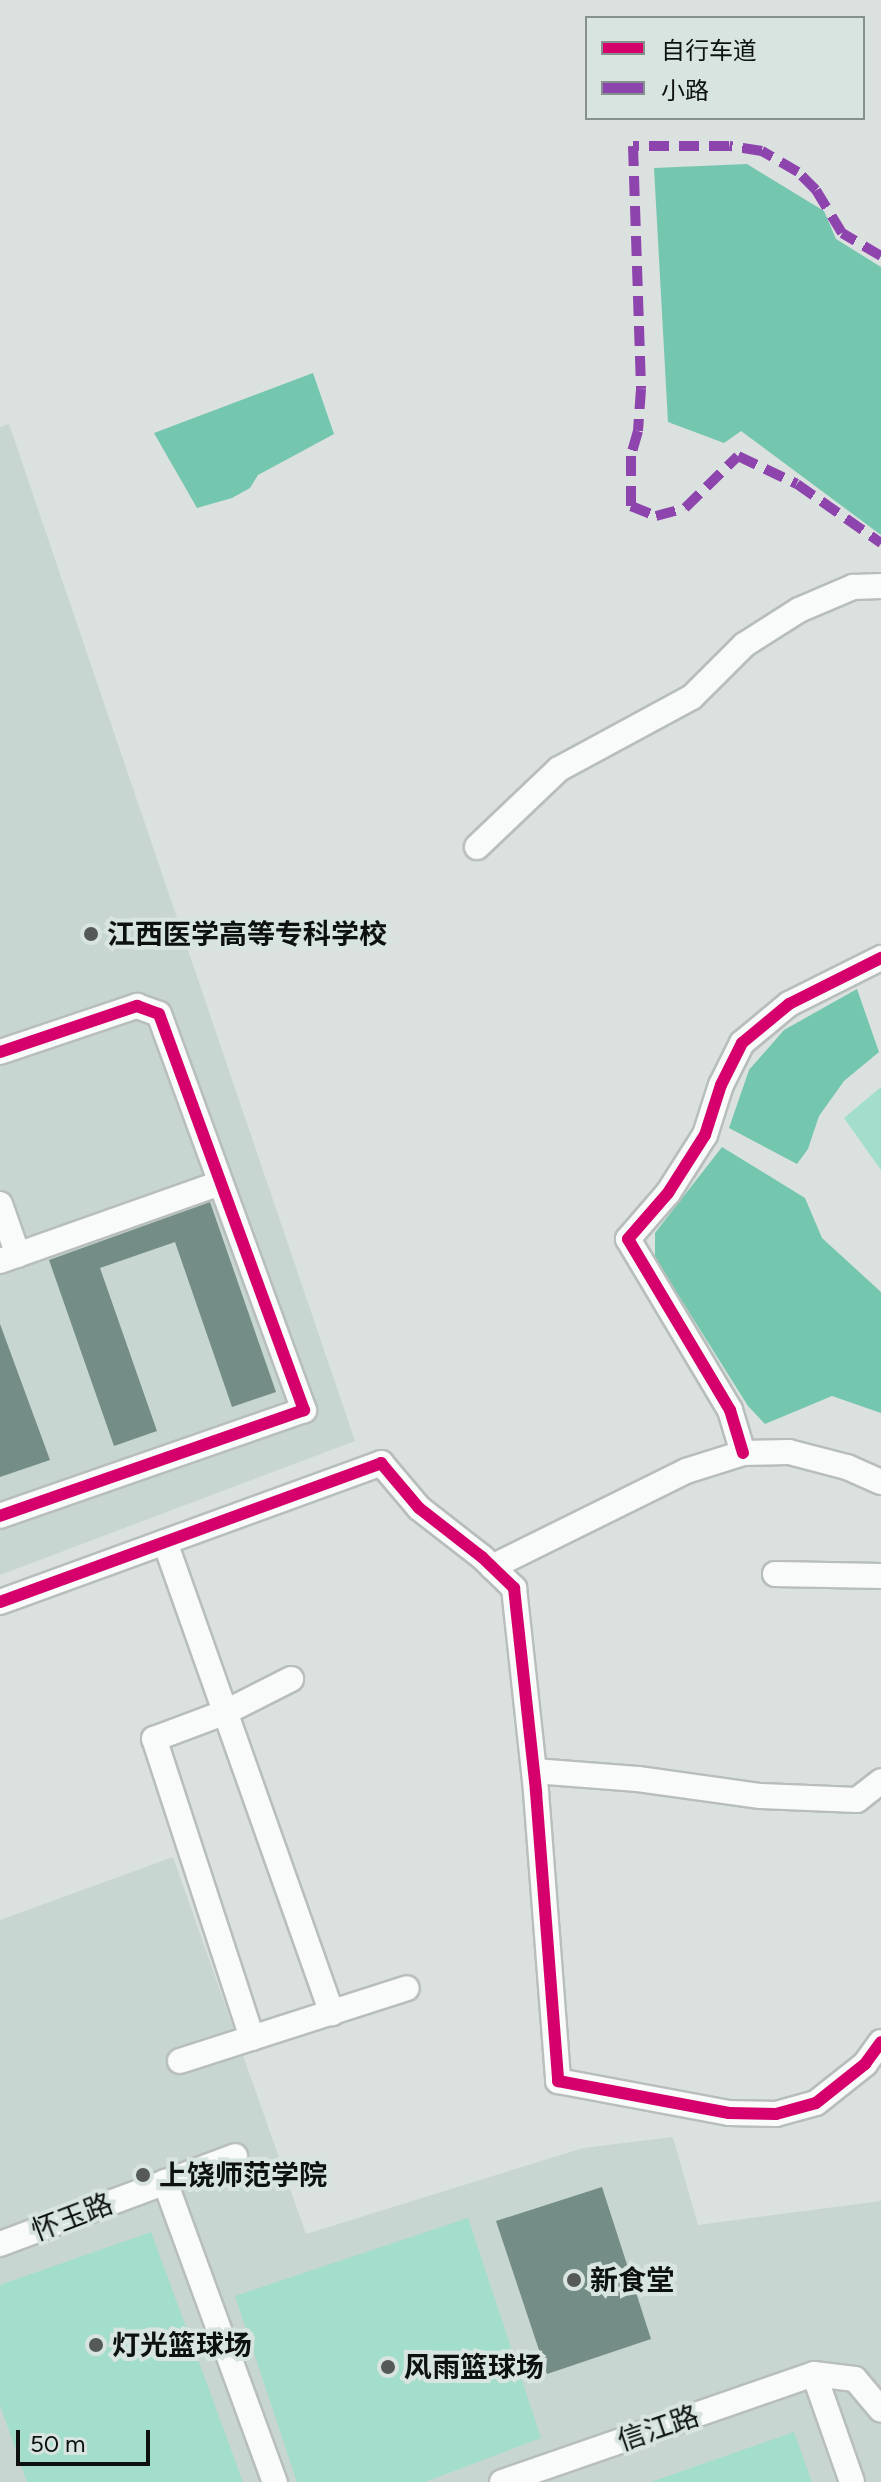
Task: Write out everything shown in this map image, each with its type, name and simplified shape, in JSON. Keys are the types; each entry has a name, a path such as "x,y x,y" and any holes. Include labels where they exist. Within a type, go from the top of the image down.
{"street":[{"path":"477,847 559,769 692,697 744,645 799,610 853,587 881,586"},
{"path":"743,1453 730,1410 628,1239 668,1193 705,1135 721,1085 742,1043 789,1004 881,958"},
{"path":"0,1052 137,1006 159,1014 304,1410 0,1516"},
{"path":"0,1204 9,1258 220,1183"},
{"path":"492,1567 686,1471 743,1453 789,1452 847,1467 881,1482"},
{"path":"0,1602 381,1463 419,1508 514,1588 534,1771 558,2081 729,2113 776,2114 816,2103 865,2064 881,2042"},
{"path":"165,1542 332,2013"},
{"path":"775,1574 881,1576"},
{"path":"252,2038 154,1739 226,1712 291,1679"},
{"path":"534,1771 638,1779 761,1796 857,1800 881,1781"},
{"path":"180,2061 407,1988"},
{"name":"怀玉路","path":"0,2244 235,2156"},
{"path":"165,2182 275,2482"},
{"path":"852,2482 814,2374 855,2379 881,2410"},
{"name":"信江路","path":"502,2482 814,2374"}],"shaded area":[{"path":"747,164 824,211 836,239 881,267 881,535 741,431 724,443 668,422 654,168"},
{"path":"313,373 334,434 258,475 250,488 232,498 197,508 154,433"},
{"name":"江西医学高等专科学校","path":"9,424 355,1441 0,1575 0,427"},
{"path":"857,989 879,1052 844,1081 819,1116 808,1149 797,1164 729,1128 749,1070 784,1030"},
{"path":"881,1087 881,1170 844,1118"},
{"path":"722,1147 805,1198 822,1238 881,1292 881,1413 832,1396 765,1424 748,1406 655,1258 655,1233"},
{"name":"上饶师范学院","path":"173,1857 306,2234 583,2148 673,2137 698,2225 881,2201 881,2482 0,2482 0,1920"},
{"name":"风雨篮球场","path":"468,2218 541,2438 425,2482 297,2482 235,2296"},
{"name":"灯光篮球场","path":"151,2232 243,2482 27,2482 0,2405 0,2285"},
{"path":"794,2432 812,2482 651,2482"}],"building":[{"path":"210,1202 276,1392 232,1407 175,1242 100,1268 157,1431 114,1446 49,1260"},
{"path":"0,1324 50,1460 0,1477"},
{"name":"新食堂","path":"602,2187 651,2339 547,2374 496,2221"}],"marked path":[{"path":"881,256 842,233 816,190 798,172 762,151 729,146 633,146 641,389 638,431 631,456 631,506 656,516 685,508 738,456 797,484 881,543"}],"cycle path":[{"path":"743,1453 730,1410 628,1239 668,1193 705,1135 721,1085 742,1043 789,1004 881,958"},
{"path":"0,1052 137,1006 159,1014 304,1410 0,1516"},
{"path":"0,1602 381,1463 419,1508 482,1557 514,1588 536,1792 558,2081 729,2113 776,2114 816,2103 865,2064 881,2042"}],"place":[{"name":"江西医学高等专科学校","path":"91,934"},
{"name":"上饶师范学院","path":"143,2175"},
{"name":"新食堂","path":"574,2280"},
{"name":"灯光篮球场","path":"96,2345"},
{"name":"风雨篮球场","path":"388,2367"}]}
